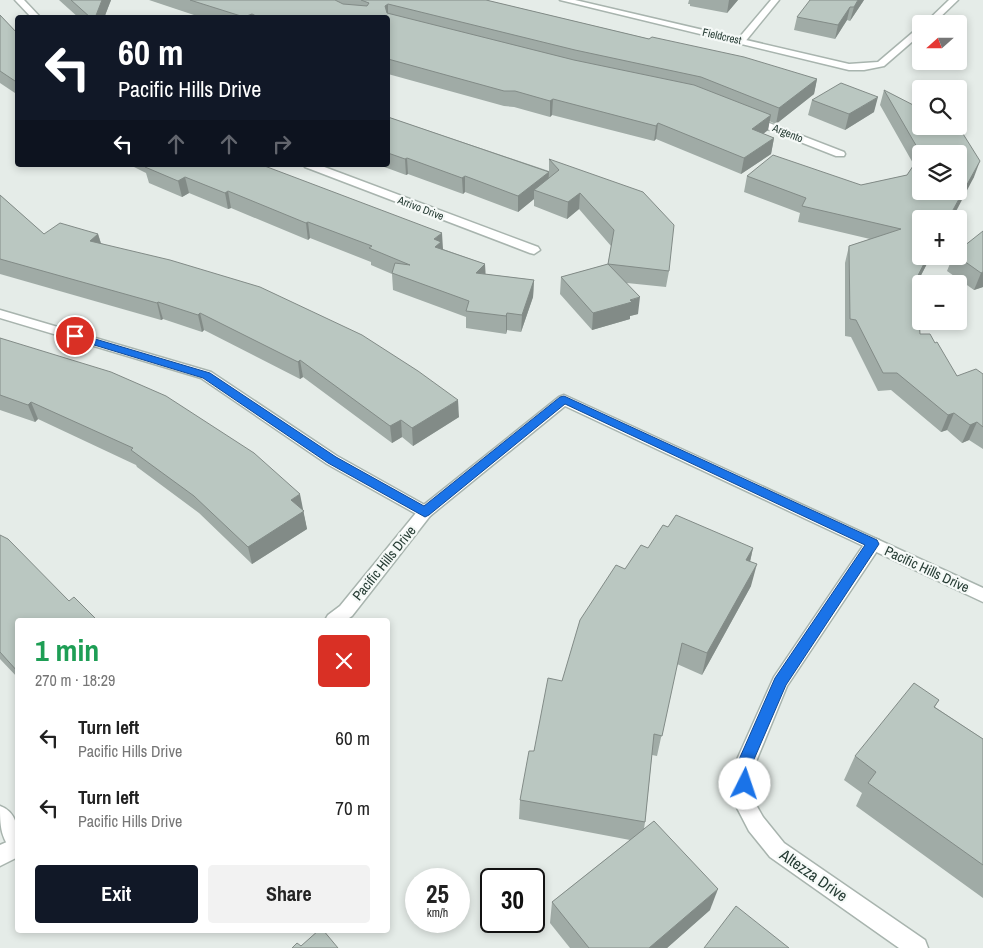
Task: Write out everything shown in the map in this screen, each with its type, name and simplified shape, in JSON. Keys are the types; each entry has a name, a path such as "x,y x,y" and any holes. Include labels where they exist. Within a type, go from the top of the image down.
{"street":[{"path":"18,0 34,15"},
{"name":"Fieldcrest","path":"564,0 742,40 848,67 881,64 912,38"},
{"path":"742,40 775,0"},
{"path":"938,15 954,0"},
{"name":"Argento","path":"740,114 840,154"},
{"name":"Arrivo Drive","path":"314,167 534,250"},
{"path":"0,314 206,375 332,460 425,512"},
{"name":"Pacific Hills Drive","path":"337,618 346,611 425,512 564,400 983,595"},
{"name":"Altezza Drive","path":"873,544 780,682 744,764 745,804 756,824 777,850 917,948"},
{"path":"0,815 15,840"},
{"path":"0,856 15,847"}],"building":[{"path":"71,0 102,0 96,15 88,15"},
{"path":"190,0 335,0 343,4 367,6 369,3 361,0 486,0 649,39 652,37 744,57 817,79 779,108 701,77 575,50 388,4 385,6 387,13 574,60 694,85 771,115 752,129 774,138 744,158 658,123 656,126 553,99 550,101 515,91 504,91 390,60 390,15 238,15"},
{"path":"810,0 858,0 854,7 850,7 838,25 797,17"},
{"path":"0,15 15,31 15,81 0,71"},
{"path":"841,83 878,97 849,114 812,100"},
{"path":"884,90 912,104 912,135 964,135 980,161 967,185 967,145 916,145"},
{"path":"390,118 549,172 518,196 465,176 462,178 407,158 390,154"},
{"path":"773,155 861,185 907,175 912,168 912,200 958,200 953,210 912,210 912,265 923,265 918,275 912,275 912,330 920,330 920,334 930,334 935,343 937,342 957,376 976,369 983,374 983,427 977,422 970,425 954,413 948,415 897,373 883,373 856,320 850,319 849,246 901,229 802,206 806,198 747,176"},
{"path":"549,159 643,192 674,225 669,271 608,264 614,230 580,193 568,202 534,190 559,170"},
{"path":"145,167 267,167 442,233 434,239 441,242 435,247 485,264 476,273 534,280 522,315 507,313 506,316 466,311 469,301 392,273 395,263 410,265 369,248 372,246 308,222 306,223 228,191 225,193 185,177 178,181"},
{"path":"0,195 44,234 60,223 98,234 90,241 170,260 260,287 362,335 418,371 458,400 412,428 401,420 390,426 300,360 298,362 200,313 198,315 158,302 0,259"},
{"path":"983,231 983,272 981,273 967,263 967,244"},
{"path":"608,264 640,297 630,300 632,302 593,313 561,277"},
{"path":"0,338 111,372 166,396 254,453 300,494 291,500 304,511 248,547 194,496 131,450 133,448 31,402 28,405 0,395"},
{"path":"676,515 753,548 746,560 757,564 707,653 682,643 662,736 654,734 645,822 520,800 529,751 534,751 548,678 562,681 580,620 616,565 625,569 641,545 648,548 663,525 668,527"},
{"path":"0,535 8,539 69,601 74,597 95,618 15,618 15,669 0,652"},
{"path":"914,683 939,700 934,707 983,739 983,865 868,783 876,772 855,756"},
{"path":"654,821 718,889 649,948 589,948 552,902"},
{"path":"736,906 789,948 704,948"},
{"path":"316,933 326,933 338,948 292,948 297,943 301,946"}],"route":[{"path":"75,336 206,375 332,460 425,512 564,400 873,544 780,682 744,764 745,784"}]}
